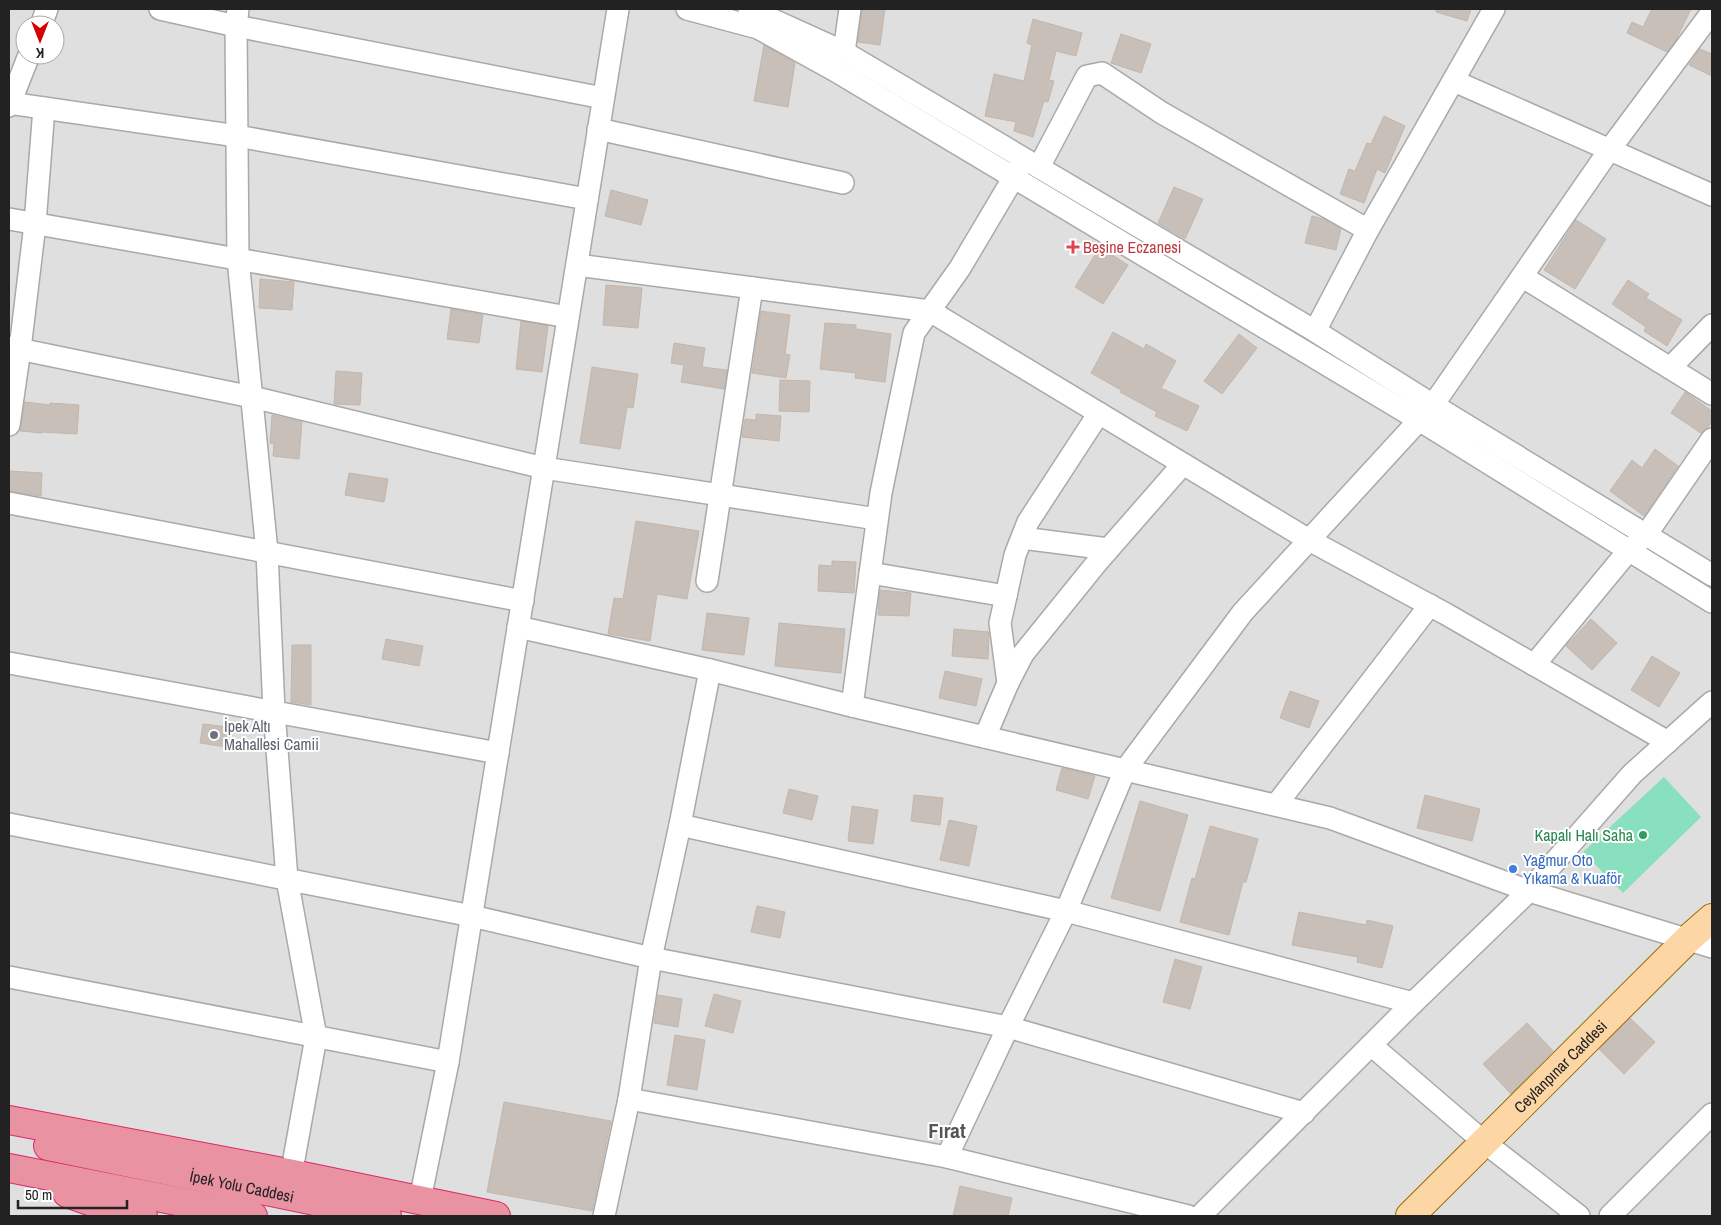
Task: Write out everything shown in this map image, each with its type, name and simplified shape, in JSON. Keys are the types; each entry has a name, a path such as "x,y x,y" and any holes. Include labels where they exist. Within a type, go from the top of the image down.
{"highway":[{"path":"9,1120 293,1174 496,1216"},
{"name":"İpek Yolu Caddesi","path":"9,1138 387,1216"},
{"name":"İpek Yolu Caddesi","path":"9,1168 253,1216"},
{"path":"9,1173 115,1210 143,1216"}],"main road":[{"name":"Ceylanpınar Caddesi","path":"1410,1216 1484,1142 1700,943 1712,918"}],"street":[{"path":"160,9 237,17 604,98"},
{"path":"422,1190 448,1062 618,9"},
{"path":"687,9 758,28 834,70 1014,177 1426,413 1646,535 1712,575"},
{"path":"750,9 844,52 1315,331 1426,413 1629,550 1712,602"},
{"path":"844,52 850,9"},
{"path":"1315,331 1368,230 1494,9"},
{"path":"947,1157 1008,1027 1066,911 1126,770 1243,612 1426,413 1523,277 1610,149 1712,12"},
{"path":"237,17 238,260 267,552 274,711 287,879 316,1037 294,1159"},
{"path":"25,65 9,104 237,136 587,199"},
{"path":"852,706 881,493 914,333 960,268 1014,177 1032,163 1087,76 1102,73 1162,113 1368,230"},
{"path":"1454,81 1712,195"},
{"path":"9,425 14,348 35,224 44,108"},
{"path":"598,129 843,182"},
{"path":"9,219 568,317"},
{"path":"576,265 930,311 1309,540 1430,605 1668,742"},
{"path":"1523,277 1712,394"},
{"path":"707,581 752,288"},
{"path":"1670,368 1712,325"},
{"path":"14,348 252,397 544,468 877,519"},
{"path":"1008,683 1000,622 1015,555 1028,522 1099,413"},
{"path":"1534,665 1629,550 1646,535 1712,439"},
{"path":"984,737 1023,654 1108,550 1183,464"},
{"path":"9,503 522,600"},
{"path":"1022,538 1108,550"},
{"path":"870,573 1006,596"},
{"path":"1276,805 1430,605"},
{"path":"518,627 710,670 852,706 1330,818 1529,891 1700,943"},
{"path":"9,663 498,753"},
{"path":"604,1216 629,1099 651,958 680,825 710,670"},
{"path":"1200,1216 1413,1003 1529,891 1632,774 1712,702"},
{"path":"9,824 472,916 651,958 1008,1027 1304,1113"},
{"path":"680,825 1066,911 1413,1003"},
{"path":"9,978 448,1062"},
{"path":"1371,1045 1484,1142 1579,1216"},
{"path":"629,1099 947,1157 1188,1216"},
{"path":"1610,1216 1712,1114"}],"shaded area":[{"path":"9,9 1712,9 1712,1216 9,1216"}],"green space":[{"name":"Kapalı Halı Saha","path":"1664,777 1701,817 1623,893 1583,852"}],"building":[{"path":"862,9 885,9 880,45 858,42"},
{"path":"1436,9 1471,9 1467,21 1436,12"},
{"path":"1652,9 1691,9 1676,40 1667,52 1627,33 1632,22 1643,27"},
{"path":"1033,19 1082,33 1076,56 1056,51 1049,80 1054,81 1048,102 1044,101 1033,137 1014,131 1016,122 985,116 994,74 1024,81 1032,45 1027,43"},
{"path":"1121,34 1151,44 1141,73 1111,63"},
{"path":"764,45 795,63 788,107 754,101"},
{"path":"1700,49 1712,54 1712,76 1689,65"},
{"path":"1384,116 1405,126 1385,173 1377,169 1364,203 1340,194 1349,169 1355,171 1367,143 1371,144"},
{"path":"1174,187 1203,199 1185,239 1158,223"},
{"path":"611,190 648,200 641,225 605,216"},
{"path":"1312,216 1323,219 1341,229 1336,250 1305,243"},
{"path":"1576,220 1606,239 1575,289 1544,270"},
{"path":"1100,247 1128,265 1103,304 1075,287"},
{"path":"260,279 294,282 292,310 259,308"},
{"path":"1628,280 1649,294 1646,298 1682,320 1667,346 1644,331 1646,327 1612,304"},
{"path":"606,285 642,288 638,328 603,325"},
{"path":"451,309 483,315 479,343 447,339"},
{"path":"761,311 790,315 785,354 790,355 786,378 752,373"},
{"path":"521,321 548,326 542,372 516,369"},
{"path":"825,323 856,325 856,329 891,334 885,382 855,378 856,373 820,369"},
{"path":"1113,332 1144,349 1146,344 1176,361 1161,388 1199,406 1187,431 1155,416 1157,412 1120,392 1121,390 1091,373"},
{"path":"1239,334 1257,348 1222,394 1204,381"},
{"path":"674,343 705,348 702,367 727,370 724,389 681,382 684,365 671,363"},
{"path":"592,367 638,374 633,408 627,407 620,449 580,443"},
{"path":"336,371 362,373 360,405 334,404"},
{"path":"780,380 810,381 809,412 779,411"},
{"path":"1685,392 1712,411 1712,422 1701,433 1671,413"},
{"path":"25,402 50,405 50,403 79,405 77,434 20,431"},
{"path":"756,414 781,416 779,441 742,437 745,419 756,420"},
{"path":"272,415 302,422 299,459 273,456 274,444 270,443"},
{"path":"1655,449 1678,466 1644,516 1610,491 1632,460 1642,468"},
{"path":"9,471 42,473 41,496 9,491"},
{"path":"349,473 388,479 384,502 345,495"},
{"path":"636,521 699,531 687,599 657,594 650,641 608,634 614,598 623,599"},
{"path":"832,561 856,562 854,593 818,591 819,565 832,566"},
{"path":"880,590 911,593 909,616 878,615"},
{"path":"707,613 749,618 744,655 702,650"},
{"path":"1591,619 1617,643 1592,670 1566,646"},
{"path":"779,623 845,629 841,673 775,666"},
{"path":"954,629 989,632 988,659 952,656"},
{"path":"386,639 423,646 419,666 382,659"},
{"path":"292,645 311,645 311,705 291,702"},
{"path":"1652,656 1680,673 1659,707 1631,690"},
{"path":"945,671 982,679 976,706 939,698"},
{"path":"1290,691 1319,701 1309,728 1280,718"},
{"name":"İpek Altı Mahallesi Camii","path":"203,724 228,727 226,747 200,743"},
{"path":"1062,768 1095,776 1088,799 1056,790"},
{"path":"789,789 818,796 812,820 783,813"},
{"path":"914,795 943,798 940,825 911,821"},
{"path":"1425,795 1480,809 1472,841 1417,828"},
{"path":"1140,801 1188,815 1160,911 1111,898"},
{"path":"852,806 878,810 873,844 848,841"},
{"path":"949,820 977,826 969,866 940,860"},
{"path":"1210,826 1258,839 1246,882 1243,882 1229,935 1180,922 1192,878 1195,879"},
{"path":"757,906 785,912 780,938 751,932"},
{"path":"1299,912 1366,925 1367,920 1393,926 1382,968 1357,962 1358,957 1292,945"},
{"path":"1175,959 1202,967 1190,1009 1163,1002"},
{"path":"714,994 741,1001 733,1033 705,1026"},
{"path":"658,995 682,999 678,1027 654,1023"},
{"path":"1630,1018 1655,1042 1624,1074 1599,1049"},
{"path":"1527,1023 1553,1051 1511,1094 1483,1064"},
{"path":"675,1035 705,1040 697,1090 667,1085"},
{"path":"504,1102 611,1121 592,1211 487,1192"},
{"path":"960,1186 1012,1198 1008,1216 953,1216"}],"place":[{"name":"Beşine Eczanesi","path":"1073,247"},
{"name":"İpek Altı Mahallesi Camii","path":"214,735"},
{"name":"Kapalı Halı Saha","path":"1643,835"},
{"name":"Yağmur Oto Yıkama & Kuaför","path":"1513,869"}],"district":[{"name":"Fırat","path":"947,1131"}]}
